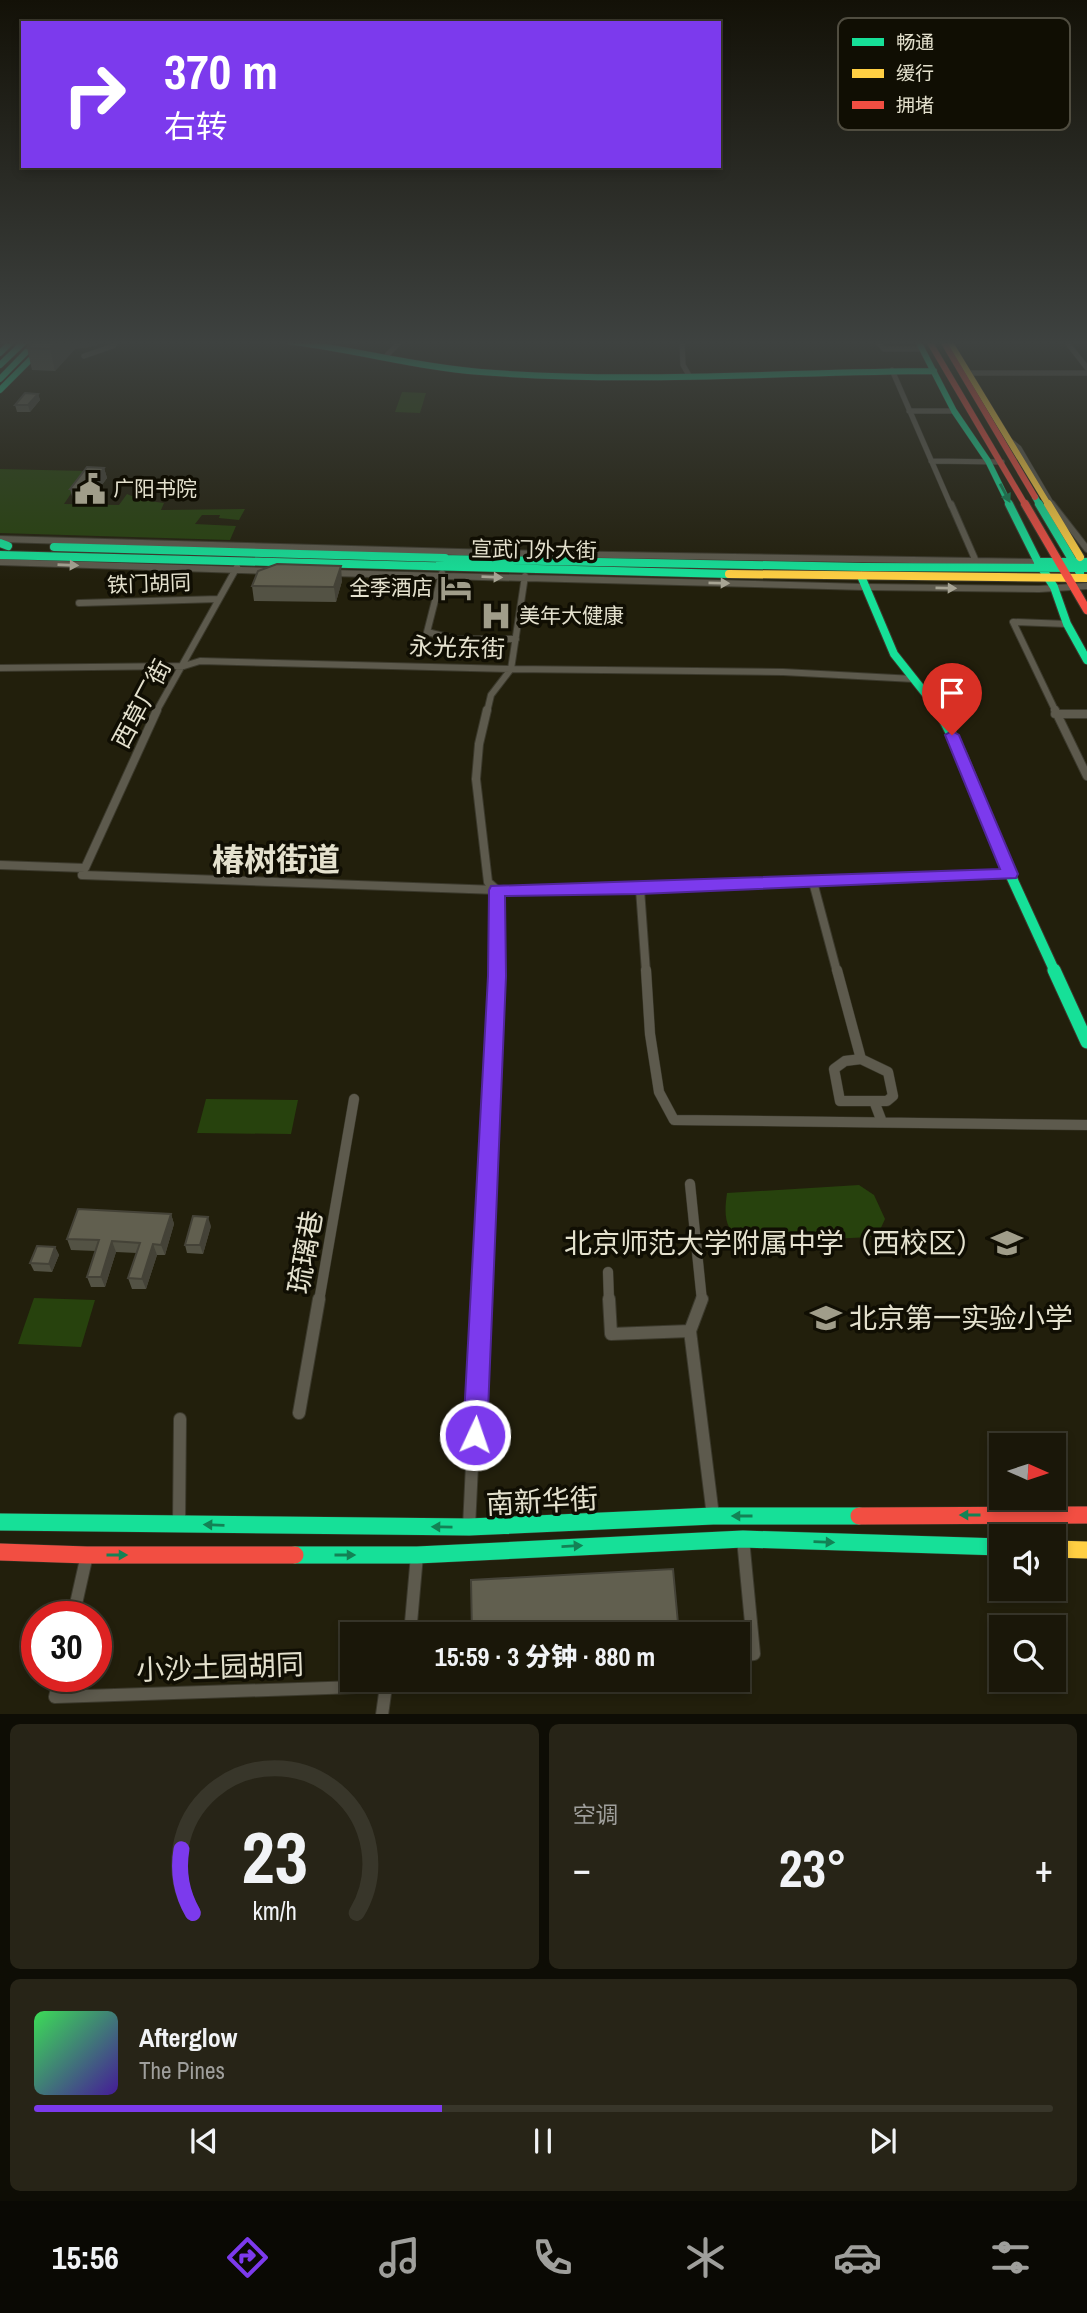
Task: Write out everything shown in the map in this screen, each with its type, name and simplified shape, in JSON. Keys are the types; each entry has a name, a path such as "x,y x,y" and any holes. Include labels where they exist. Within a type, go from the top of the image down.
{"main road":[{"path":"961,421 988,461 1087,660"},
{"path":"977,421 1087,610"},
{"path":"994,421 1084,568"},
{"path":"1021,524 1029,512"},
{"name":"宣武门外大街","path":"2,546 312,554 380,559 459,559 526,569 863,582 1065,574 1084,568"},
{"name":"宣武门外大街","path":"2,546 238,566 443,571 978,565 1045,574"},
{"path":"863,582 894,654 941,713 963,757 1010,874 1087,1042"},
{"name":"南新华街","path":"0,1522 469,1527 713,1516 1087,1515"},
{"name":"南新华街","path":"0,1552 86,1555 417,1555 743,1539 989,1547"},
{"path":"1066,1549 1087,1550"}],"street":[{"path":"2,546 453,552 978,565 913,421"},
{"path":"1004,438 1019,448 1059,515 1084,568 1045,574"},
{"path":"931,461 1002,462"},
{"path":"0,562 238,566 277,571"},
{"name":"西草厂街","path":"83,872 156,710 184,666 238,566"},
{"path":"469,1527 498,950 497,890 488,882 476,779 487,706 491,695 511,669 526,569"},
{"path":"318,572 443,571 427,632 433,637 516,639"},
{"name":"铁门胡同","path":"79,603 219,599"},
{"path":"1067,624 1013,622 1087,776"},
{"name":"永光东街","path":"0,668 184,666 200,661 511,669 783,672 914,679"},
{"path":"1055,714 1087,714"},
{"path":"0,865 83,872 497,890 640,889 1010,874"},
{"path":"813,882 861,1059"},
{"path":"640,889 650,1034 659,1092 674,1120 1087,1125"},
{"path":"861,1059 888,1072 893,1096 887,1101 841,1101 834,1069 845,1061 861,1059"},
{"name":"琉璃巷","path":"299,1413 354,1099"},
{"path":"874,1101 881,1122"},
{"path":"690,1184 702,1300 690,1331 713,1516"},
{"path":"608,1272 611,1334 690,1331"},
{"path":"179,1524 180,1419"},
{"path":"743,1539 754,1654 750,1654"},
{"path":"76,1601 86,1555"},
{"path":"411,1622 417,1555"},
{"name":"小沙土园胡同","path":"56,1692 55,1697 340,1685"},
{"path":"382,1714 387,1692"}],"green space":[{"path":"0,469 86,471 64,504 119,505 127,494 142,500 164,503 161,510 245,509 239,520 219,518 220,515 202,515 195,524 236,526 230,540 0,533"},
{"path":"206,1099 298,1100 291,1134 197,1133"},
{"path":"859,1185 874,1195 885,1219 879,1232 871,1237 744,1243 732,1233 727,1221 727,1193"},
{"path":"34,1298 95,1300 81,1347 18,1344"}],"building":[{"path":"87,467 104,468 88,490 70,489"},
{"path":"277,564 341,566 334,587 252,586 258,571"},
{"path":"78,1209 171,1214 161,1245 153,1244 142,1279 128,1278 140,1243 112,1241 101,1277 87,1277 99,1240 67,1239"},
{"path":"193,1216 208,1217 200,1245 185,1245"},
{"path":"37,1246 55,1247 49,1264 30,1263"},
{"path":"673,1569 678,1622 472,1622 471,1580"}],"traffic: fast":[{"path":"961,421 988,461 1038,562 1054,587 1067,624 1087,660"},
{"path":"1035,497 1080,573"},
{"path":"0,543 8,546"},
{"path":"54,547 445,558"},
{"path":"0,555 729,574"},
{"path":"439,559 863,567 1087,568"},
{"path":"1038,562 1087,562"},
{"path":"861,576 894,654 941,713 963,757 1010,874 1087,1042"},
{"path":"0,1522 469,1527 713,1516 859,1516"},
{"path":"295,1555 417,1555 743,1539 989,1547"}],"traffic: slow":[{"path":"998,421 1080,557"},
{"path":"729,574 1087,578"},
{"path":"1066,1549 1087,1550"}],"traffic: jam":[{"path":"976,421 1087,610"},
{"path":"990,421 1035,497"},
{"path":"859,1516 1087,1515"},
{"path":"0,1552 87,1555 295,1555"}],"place":[{"name":"广阳书院","path":"90,489"},
{"name":"全季酒店","path":"456,588"},
{"name":"美年大健康","path":"496,616"},
{"name":"北京师范大学附属中学（西校区）","path":"1007,1243"},
{"name":"北京第一实验小学","path":"826,1318"}],"district":[{"name":"椿树街道","path":"276,860"}],"route":[{"path":"475,1435 497,976 497,890 640,889 1010,874 952,735"}]}
